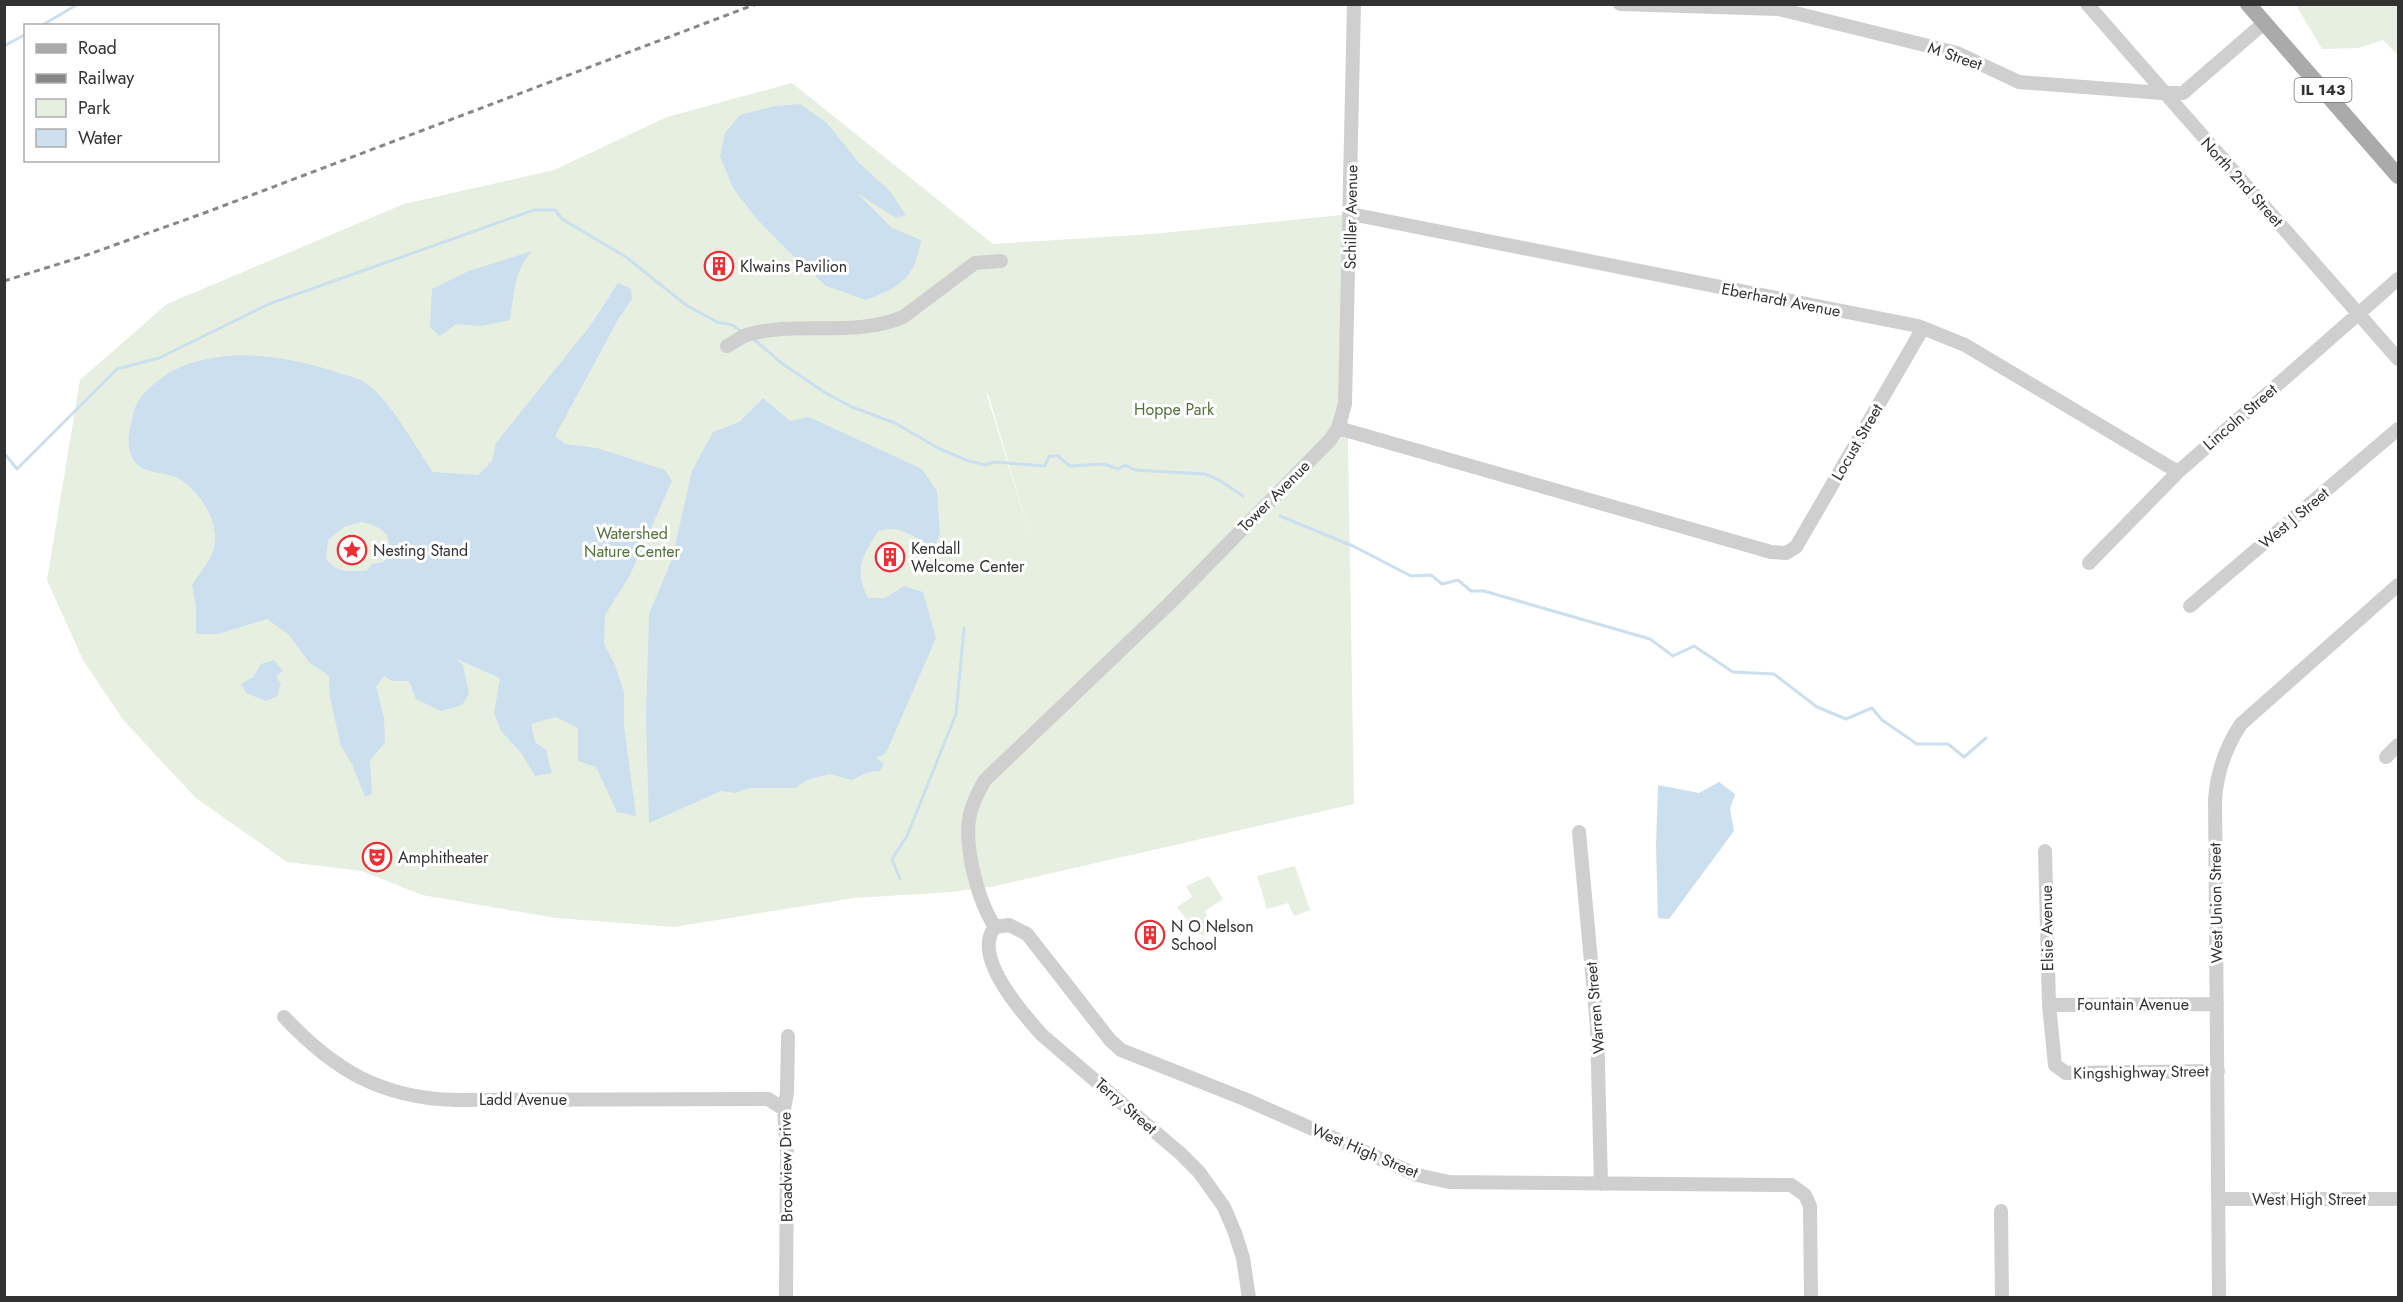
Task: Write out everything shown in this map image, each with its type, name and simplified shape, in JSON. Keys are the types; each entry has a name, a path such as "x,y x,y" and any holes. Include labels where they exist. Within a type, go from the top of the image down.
{"main road":[{"name":"IL 143","path":"2248,4 2398,176"}],"street":[{"name":"Schiller Avenue","path":"1338,428 1345,405 1354,4"},
{"name":"M Street","path":"1620,4 1779,7 1957,53 2019,82 2162,93 2183,93 2264,23"},
{"name":"North 2nd Street","path":"2087,4 2162,93 2398,359"},
{"name":"Eberhardt Avenue","path":"1351,214 1923,328 1965,345 2178,472"},
{"path":"727,346 744,335 760,332 835,327 860,328 891,322 903,317 975,263 1001,261"},
{"name":"Lincoln Street","path":"2089,563 2178,472 2398,279"},
{"name":"Locust Street","path":"1338,428 1771,552 1786,553 1796,547 1923,328"},
{"name":"Tower Avenue","path":"995,927 983,906 969,843 969,816 985,780 1169,604 1330,440 1338,428"},
{"name":"West J Street","path":"2190,606 2398,429"},
{"name":"West Union Street","path":"2219,1298 2215,800 2223,754 2241,724 2398,585"},
{"path":"2386,757 2398,746"},
{"name":"Warren Street","path":"1579,832 1598,1037 1602,1184"},
{"name":"Elsie Avenue","path":"2045,851 2049,1005"},
{"name":"West High Street","path":"995,927 1009,925 1027,934 1110,1040 1133,1056 1246,1100 1432,1180 1602,1184 1785,1184 1805,1195 1810,1206 1811,1298"},
{"name":"Terry Street","path":"995,927 989,940 997,976 1026,1017 1042,1035 1181,1154 1215,1193 1235,1233 1243,1258 1249,1298"},
{"name":"Fountain Avenue","path":"2049,1005 2217,1004"},
{"name":"Kingshighway Street","path":"2049,1005 2055,1065 2066,1073 2218,1071"},
{"name":"Ladd Avenue","path":"284,1017 302,1036 352,1075 388,1090 413,1097 455,1100 768,1099 783,1109"},
{"name":"Broadview Drive","path":"786,1298 787,1155 786,1116 783,1109 787,1093 788,1036"},
{"name":"West High Street","path":"2219,1200 2398,1199"},
{"path":"2001,1211 2002,1298"}],"green space":[{"path":"2296,5 2398,5 2398,55 2383,40 2358,48 2322,49"},
{"name":"Watershed Nature Center","path":"792,83 993,244 1153,234 1351,214 1348,446 1354,804 995,886 952,892 854,898 673,927 556,918 422,895 362,871 287,862 196,798 124,721 83,660 47,580 80,380 167,304 404,204 554,170 667,117","holes":["986,392 989,397 1035,552"]},
{"path":"1295,866 1310,910 1294,916 1288,903 1267,909 1257,876"},
{"path":"1209,876 1223,899 1205,911 1213,930 1205,936 1198,934 1177,907 1192,897 1186,886"}],"water":[{"path":"800,104 827,123 859,163 890,191 906,215 896,218 857,193 892,228 921,240 915,264 904,279 889,290 866,300 826,286 790,253 755,217 733,188 720,156 725,133 740,115 775,106"},
{"path":"532,251 518,275 510,320 481,326 456,324 440,336 430,327 432,289 469,271"},
{"path":"618,283 631,289 632,299 619,318 555,436 565,444 597,448 665,470 672,481 629,577 605,615 604,644 615,665 624,692 624,726 636,816 617,812 596,767 578,761 578,728 556,717 531,724 535,742 546,750 552,773 535,776 522,754 501,731 494,713 500,678 454,658 463,665 469,694 462,705 441,711 416,699 409,681 392,681 384,676 376,687 384,717 385,743 370,760 372,794 365,797 352,764 341,746 330,698 329,676 309,662 288,634 267,619 218,634 196,634 196,606 192,585 213,551 214,529 206,507 191,488 173,476 143,469 134,461 129,440 136,405 155,383 194,362 216,357 240,356 286,359 356,378 373,388 392,410 433,472 478,475 492,461 496,443 590,326","holes":["361,522 386,534 389,546 384,562 371,564 368,570 350,571 340,570 326,559 328,540 344,527"]},
{"path":"763,398 790,421 809,417 922,469 937,491 940,534 934,548 900,530 878,531 864,556 861,579 868,598 885,598 904,586 923,592 936,638 886,753 876,758 884,764 880,771 868,772 852,780 829,774 807,780 795,788 749,788 735,793 721,791 649,823 646,718 649,614 672,559 692,471 713,432 739,422"},
{"path":"274,660 283,671 276,676 281,684 277,696 266,701 246,693 241,684 253,677 261,664"},
{"path":"1719,782 1735,794 1730,809 1734,831 1669,919 1658,918 1656,846 1658,785 1699,793"}],"waterway":[{"path":"44,24 78,4"},
{"path":"4,46 24,35"},
{"path":"4,453 17,469 117,369 159,358 269,304 534,210 555,210 562,219 626,257 686,305 717,322 732,325 744,333"},
{"path":"752,338 783,364 824,392 852,407 895,423 938,448 966,460 985,465 995,462 1045,466 1049,456 1058,456 1070,466 1104,464 1118,469 1125,465 1135,470 1205,474 1219,480 1243,496"},
{"path":"1280,516 1353,546 1411,576 1431,575 1442,584 1458,580 1471,591 1484,591 1650,639 1673,656 1694,646 1733,672 1774,674 1817,707 1846,719 1872,708 1882,720 1917,744 1948,744 1964,757 1986,738"},
{"path":"900,879 892,859 907,836 956,714 964,628"}],"railway":[{"path":"4,281 81,257 207,212 756,4"}],"place":[{"name":"Klwains Pavilion","path":"719,266"},
{"name":"Nesting Stand","path":"352,550"},
{"name":"Kendall Welcome Center","path":"890,557"},
{"name":"Amphitheater","path":"377,857"},
{"name":"N O Nelson School","path":"1150,935"}],"park label":[{"name":"Hoppe Park","path":"1174,409"}]}
